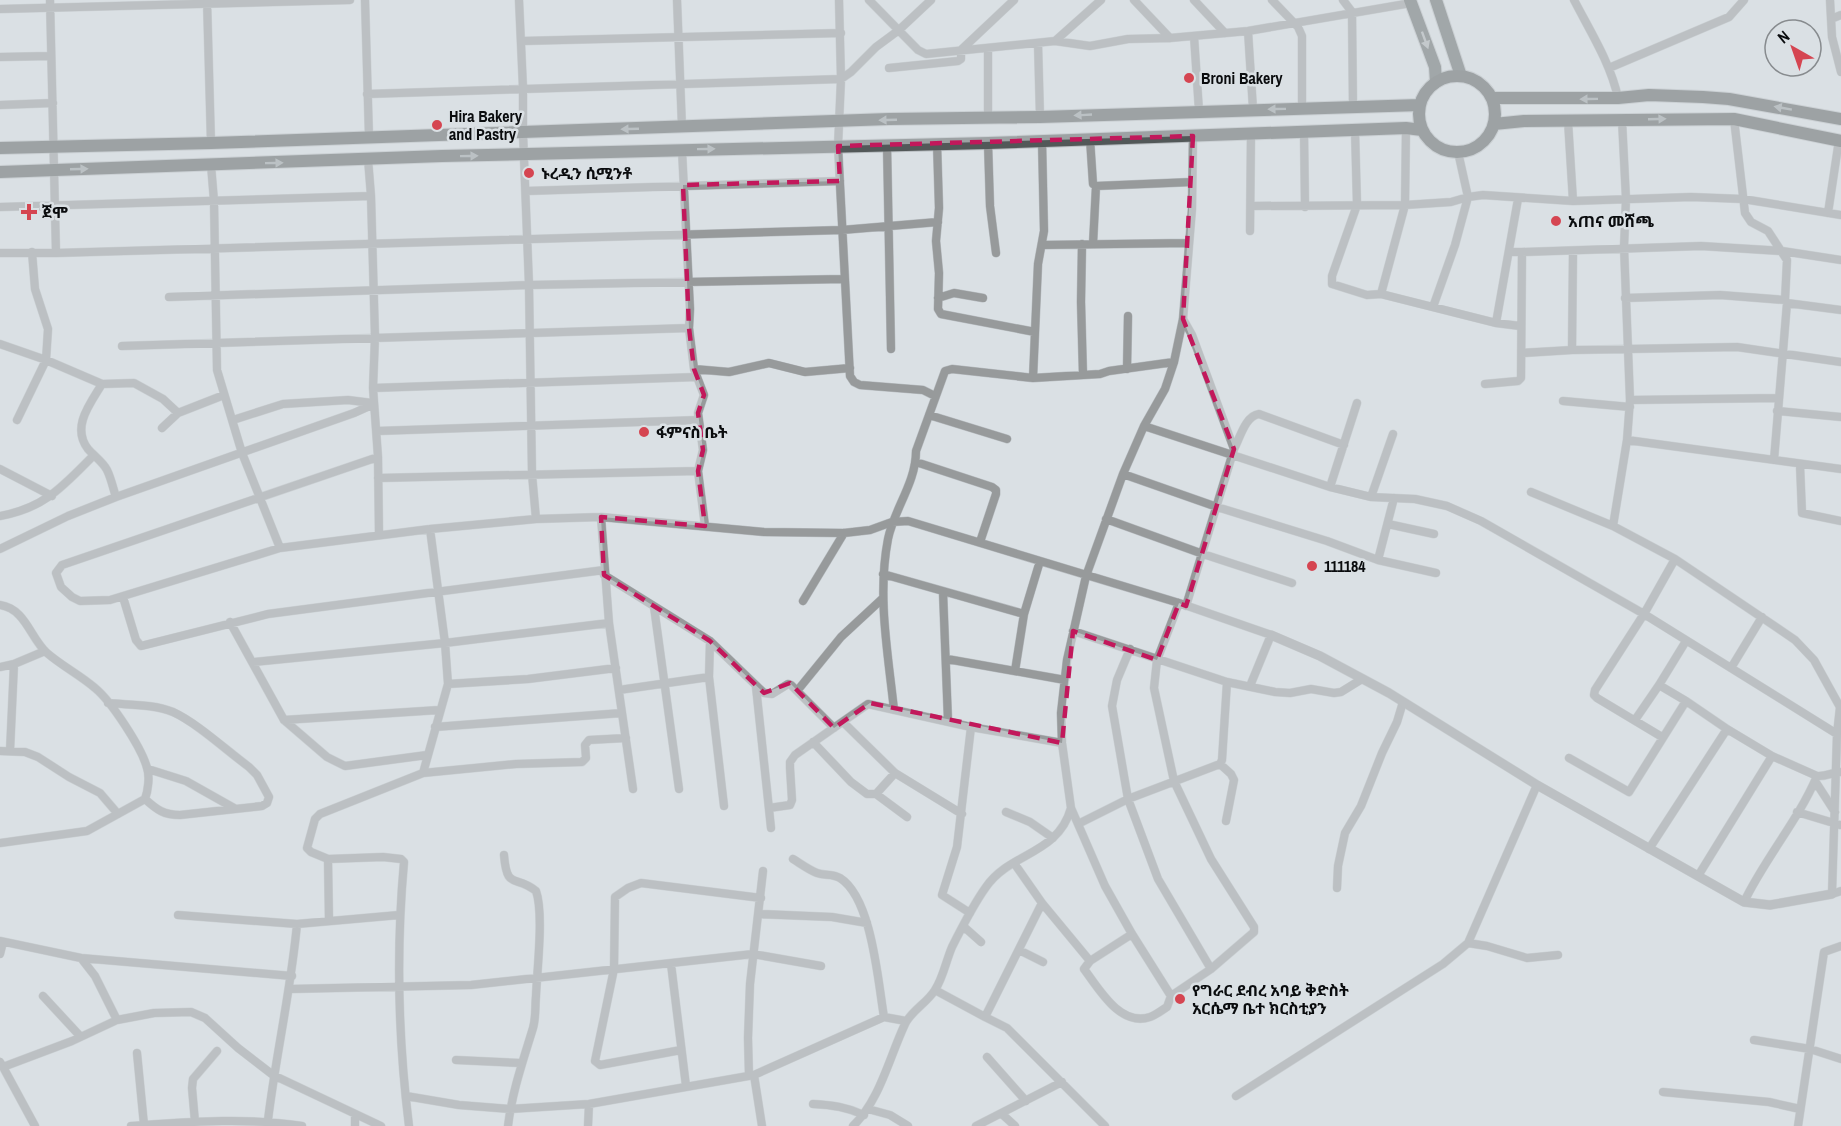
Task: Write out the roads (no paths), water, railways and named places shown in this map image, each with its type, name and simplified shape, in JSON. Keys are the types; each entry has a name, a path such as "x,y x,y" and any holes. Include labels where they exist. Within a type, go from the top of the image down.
{"highway":[{"path":"1448,76 1461,76 1474,79 1485,87 1493,98 1494,124 1489,135 1470,150 1447,151 1428,139 1422,129 1419,117 1420,105 1426,92 1436,82 1448,76"},
{"path":"1493,98 1618,98 1649,95 1729,99 1841,119"},
{"path":"0,148 1420,105"},
{"path":"1494,124 1524,121 1734,119 1840,141"},
{"path":"0,172 368,159 1422,129"}],"main road":[{"path":"1436,0 1461,76"},
{"path":"1411,2 1435,67 1436,82"}],"street":[{"path":"0,9 50,4 350,0"},
{"path":"365,0 369,137"},
{"path":"519,0 529,285 532,474 536,519"},
{"path":"677,0 682,127"},
{"path":"839,0 841,79 838,146 850,376 860,385 923,390 935,396"},
{"path":"869,0 918,50 926,54 1055,41 1090,46 1128,39 1248,31 1411,2"},
{"path":"367,94 841,79 931,0"},
{"path":"889,69 958,61 961,59 962,50 1014,0"},
{"path":"1055,41 1101,0"},
{"path":"1134,0 1170,38"},
{"path":"1194,0 1226,33"},
{"path":"1272,0 1298,27 1302,36 1302,108"},
{"path":"1343,0 1352,12 1353,107"},
{"path":"1574,0 1609,68 1618,98"},
{"path":"1609,68 1729,17 1744,0"},
{"path":"1830,0 1832,38 1841,72"},
{"path":"207,1 212,143"},
{"path":"50,4 56,253"},
{"path":"1831,19 1841,15"},
{"path":"1248,31 1253,109"},
{"path":"522,41 841,33"},
{"path":"1194,36 1198,111"},
{"path":"1038,43 1041,117"},
{"path":"988,48 988,117"},
{"path":"0,57 50,57"},
{"path":"0,105 52,103"},
{"path":"1734,119 1745,213 1751,222 1768,231 1787,260 1774,460"},
{"path":"1613,526 1627,440 1630,403 1625,298 1626,200 1622,120"},
{"path":"1568,121 1573,201"},
{"path":"1381,294 1405,205 1406,128"},
{"path":"1355,130 1357,205 1331,281 1332,284 1367,295 1381,294 1496,323 1520,326"},
{"path":"1304,131 1305,207"},
{"path":"1250,231 1251,133"},
{"path":"1171,996 1105,886 1071,808 1062,743 1061,713 1073,631 1086,576 1123,474 1144,426 1165,389 1174,362 1183,319 1193,136"},
{"path":"1090,139 1093,184 1096,186 1093,244"},
{"path":"1033,378 1038,264 1044,231 1042,140"},
{"path":"1828,213 1840,141"},
{"path":"937,143 938,309 941,314 1035,332"},
{"path":"988,143 990,206 996,253"},
{"path":"887,145 891,349"},
{"path":"682,150 689,328 696,373 704,395 698,413 703,450 698,471 705,526"},
{"path":"1434,308 1468,197 1458,152"},
{"path":"368,159 371,196 375,337 373,388 377,431 379,534"},
{"path":"211,165 218,370 242,453 280,548"},
{"path":"526,191 840,181"},
{"path":"1096,186 1192,182"},
{"path":"1251,206 1405,205 1451,202 1483,195 1573,201 1691,197 1743,199 1841,215"},
{"path":"0,207 371,196"},
{"path":"1496,323 1518,199"},
{"path":"0,252 214,249 842,230 938,222"},
{"path":"1042,245 1188,243"},
{"path":"1082,244 1083,375"},
{"path":"1509,252 1573,252 1701,246 1782,251 1841,260"},
{"path":"17,420 45,360 48,329 35,289 32,252"},
{"path":"1485,384 1519,380 1522,252"},
{"path":"1572,350 1573,252"},
{"path":"169,297 529,285 844,279"},
{"path":"938,298 954,293 982,298"},
{"path":"1625,298 1720,296 1841,310"},
{"path":"1127,369 1128,316"},
{"path":"1183,319 1192,335 1233,452"},
{"path":"122,346 689,328"},
{"path":"0,344 102,384 134,383 163,399 178,413"},
{"path":"1521,353 1737,347 1841,362"},
{"path":"894,710 882,599 883,574 892,522 898,513 916,462 916,451 945,371 952,369 1033,378 1100,374 1174,362"},
{"path":"373,388 530,384 729,372 769,363 805,372 850,368"},
{"path":"102,384 84,413 81,436 108,471 116,497"},
{"path":"162,428 178,413 224,395"},
{"path":"1563,401 1630,403 1778,398"},
{"path":"233,420 283,404 348,400 374,404"},
{"path":"1330,487 1357,403"},
{"path":"0,549 59,520 116,497 374,404"},
{"path":"1777,411 1841,417"},
{"path":"1132,934 1090,961 1084,969 1115,1008 1128,1017 1150,1017 1167,1007 1171,996 1211,969 1255,930 1211,859 1174,782 1154,688 1157,660 1203,554 1233,452 1249,418 1259,414 1344,445"},
{"path":"929,415 1007,439"},
{"path":"377,431 699,420"},
{"path":"1144,426 1233,452 1330,487 1371,498 1415,499 1447,506 1481,521 1644,614 1837,734"},
{"path":"1371,498 1393,434"},
{"path":"1627,440 1841,470"},
{"path":"0,516 17,513 52,496 94,455"},
{"path":"378,458 62,565 56,573 56,578 66,594 80,601 110,600 280,548 379,534 536,519 601,517 764,532 844,533 870,530 892,522 908,521 1182,605 1271,635 1320,656 1403,702 1537,785 1744,902 1770,905 1837,892 1837,734 1840,707 1814,660 1795,640 1675,559 1613,526 1531,492"},
{"path":"916,462 996,490 980,542"},
{"path":"1800,465 1802,513 1841,520"},
{"path":"0,470 52,496"},
{"path":"378,478 698,471"},
{"path":"1123,474 1378,560 1436,573"},
{"path":"1378,560 1394,498"},
{"path":"601,517 609,622 633,789"},
{"path":"1106,519 1292,583"},
{"path":"1388,524 1434,534"},
{"path":"423,773 448,684 430,529"},
{"path":"803,601 844,533"},
{"path":"1662,737 1594,695 1675,559"},
{"path":"1015,670 1024,614 1040,561"},
{"path":"123,597 136,640 141,646 268,614 604,572 654,607 710,641 764,693 771,694 788,684 834,728"},
{"path":"883,574 1024,614"},
{"path":"943,592 948,721"},
{"path":"797,691 841,638 882,599"},
{"path":"0,605 13,610 20,616 45,651 97,689 128,729 148,769 147,794 144,800 87,831 0,843"},
{"path":"654,607 679,789"},
{"path":"1731,668 1762,617"},
{"path":"230,622 284,720 327,757 345,766 427,755"},
{"path":"253,662 445,643 609,622"},
{"path":"1073,631 1227,682 1275,692 1290,693 1311,689 1341,692 1362,679"},
{"path":"1250,686 1271,635"},
{"path":"710,641 709,677 724,806"},
{"path":"1635,720 1686,641"},
{"path":"1130,649 1117,680 1112,706 1128,800 1158,879 1211,969"},
{"path":"0,666 14,664 45,651"},
{"path":"947,659 1065,680"},
{"path":"10,751 14,664"},
{"path":"448,684 528,679 616,668"},
{"path":"619,690 709,677"},
{"path":"1078,824 1128,800 1220,764 1227,682"},
{"path":"1659,685 1772,756 1816,779 1836,813"},
{"path":"756,686 771,828"},
{"path":"1569,758 1629,792 1686,701"},
{"path":"1337,888 1338,866 1345,833 1361,806 1397,722 1403,702"},
{"path":"108,703 171,711 249,767 257,775 269,797 267,803 262,806 180,815 167,815 144,800"},
{"path":"769,808 790,805 792,800 790,762 795,755 868,704 971,727 1062,743"},
{"path":"284,720 440,710"},
{"path":"435,728 622,713"},
{"path":"843,722 895,773 938,802 962,814"},
{"path":"970,913 942,895 957,847 971,727"},
{"path":"1649,849 1727,729"},
{"path":"410,1126 401,1052 399,988 399,915 404,862 401,859 383,857 328,859 311,852 307,848 317,816 423,773 516,764 582,762 586,759 585,745 589,740 626,738"},
{"path":"813,742 851,782 867,794 876,794 907,818"},
{"path":"0,751 25,752 38,757 96,791 118,814"},
{"path":"1698,876 1772,756"},
{"path":"1220,764 1234,780 1226,822"},
{"path":"148,769 186,781 234,808"},
{"path":"1744,902 1753,883 1816,779 1838,772"},
{"path":"876,794 895,773"},
{"path":"1236,1096 1443,964 1468,943 1537,785"},
{"path":"853,1126 866,1112 906,1021 935,990 963,926 986,885 1014,863 1042,848 1067,820 1071,808"},
{"path":"1797,812 1838,825"},
{"path":"1006,813 1030,822 1053,838"},
{"path":"504,855 506,871 510,879 533,888 538,896 539,941 534,1026 521,1063 508,1126"},
{"path":"328,859 329,921"},
{"path":"793,859 816,873 833,874 841,879 849,886 858,900 867,923 884,1017"},
{"path":"1014,863 1042,903 1090,961"},
{"path":"762,1126 752,1076 748,1038 753,954 763,871"},
{"path":"681,1050 597,1064 595,1057 614,969 615,897 641,883 761,898"},
{"path":"985,1017 1042,903"},
{"path":"759,914 832,917 867,923"},
{"path":"178,915 297,924 399,915"},
{"path":"268,1120 273,1076 292,976 297,924"},
{"path":"963,926 981,942"},
{"path":"0,954 2,941 81,958 292,976"},
{"path":"1468,943 1527,958 1558,955"},
{"path":"1798,1126 1824,952 1841,946"},
{"path":"1019,950 1043,962"},
{"path":"290,989 471,985 753,954 821,966"},
{"path":"81,958 95,976 117,1020"},
{"path":"671,964 686,1086"},
{"path":"935,990 1007,1028 1105,1126"},
{"path":"43,996 80,1036"},
{"path":"35,1126 1,1064 80,1036 117,1020 154,1013 191,1012 205,1018 273,1076 381,1126"},
{"path":"406,1096 459,1105 510,1109 589,1104 752,1076 884,1017 906,1021"},
{"path":"1754,1040 1810,1049 1841,1059"},
{"path":"195,1122 192,1088 194,1079 217,1051"},
{"path":"138,1053 144,1125"},
{"path":"987,1057 1026,1101"},
{"path":"456,1060 521,1063"},
{"path":"976,1126 1062,1082"},
{"path":"1663,1092 1769,1102 1800,1109"},
{"path":"588,1126 589,1104"},
{"path":"813,1104 890,1114 908,1126"},
{"path":"1002,1114 1015,1126"},
{"path":"355,1115 355,1126"},
{"path":"131,1126 268,1120 302,1126"}],"place":[{"name":"Broni Bakery","path":"1189,78"},
{"name":"Hira Bakery and Pastry","path":"437,125"},
{"name":"ኑረዲን ሲሚንቶ","path":"529,173"},
{"name":"ጀሞ","path":"29,212"},
{"name":"አጠና መሸጫ","path":"1556,221"},
{"name":"ፋምናስ ቤት","path":"644,432"},
{"name":"111184","path":"1312,566"},
{"name":"የግራር ደብረ አባይ ቅድስት አርሴማ ቤተ ክርስቲያን","path":"1180,999"}]}
